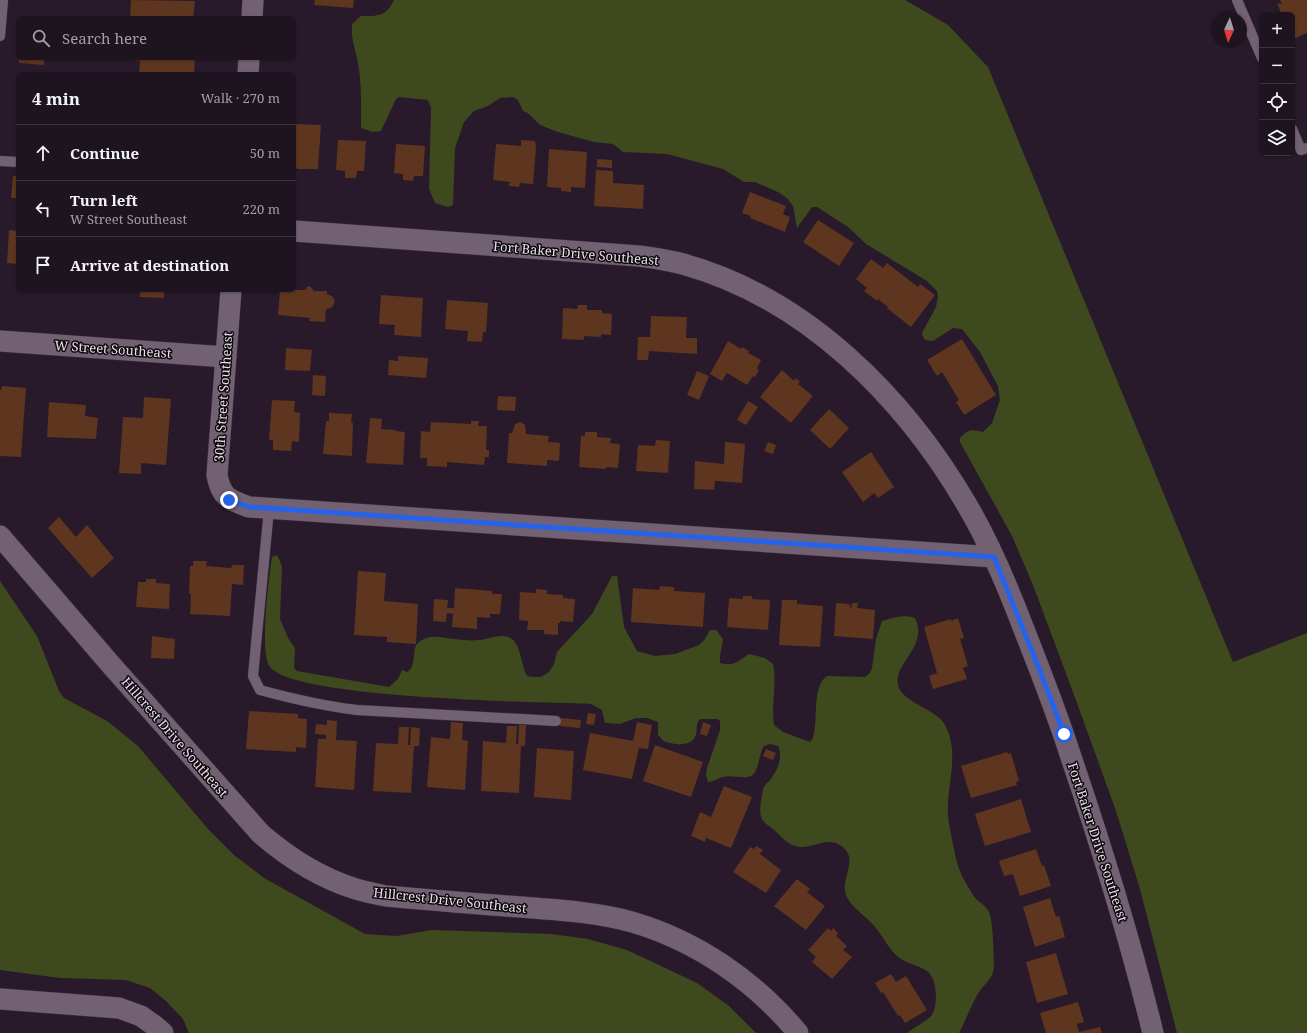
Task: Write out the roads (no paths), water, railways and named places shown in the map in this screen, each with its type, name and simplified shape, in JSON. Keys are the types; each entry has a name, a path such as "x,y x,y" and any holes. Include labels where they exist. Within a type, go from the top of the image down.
{"street":[{"path":"252,16 253,0"},
{"path":"248,72 249,60"},
{"name":"Fort Baker Drive Southeast","path":"296,231 639,256 680,263 701,269 753,292 787,311 839,349 886,395 929,447 955,485 994,557 1040,671 1090,811 1119,903 1153,1033"},
{"name":"30th Street Southeast","path":"231,292 217,476 218,485 229,500 249,507 269,509"},
{"name":"W Street Southeast","path":"0,342 226,357"},
{"path":"269,509 994,557"},
{"name":"Hillcrest Drive Southeast","path":"0,536 112,666 261,834 298,863 341,884 386,896 581,912 615,918 649,928 682,941 727,968 767,999 798,1033"},
{"path":"0,999 119,1008 141,1016 163,1033"}],"lane":[{"path":"0,36 2,0"},
{"path":"1238,0 1259,51"},
{"path":"1295,136 1301,150 1307,148"},
{"path":"0,161 16,162"},
{"path":"269,509 253,676 260,690 330,707 357,710 556,721"}]}
